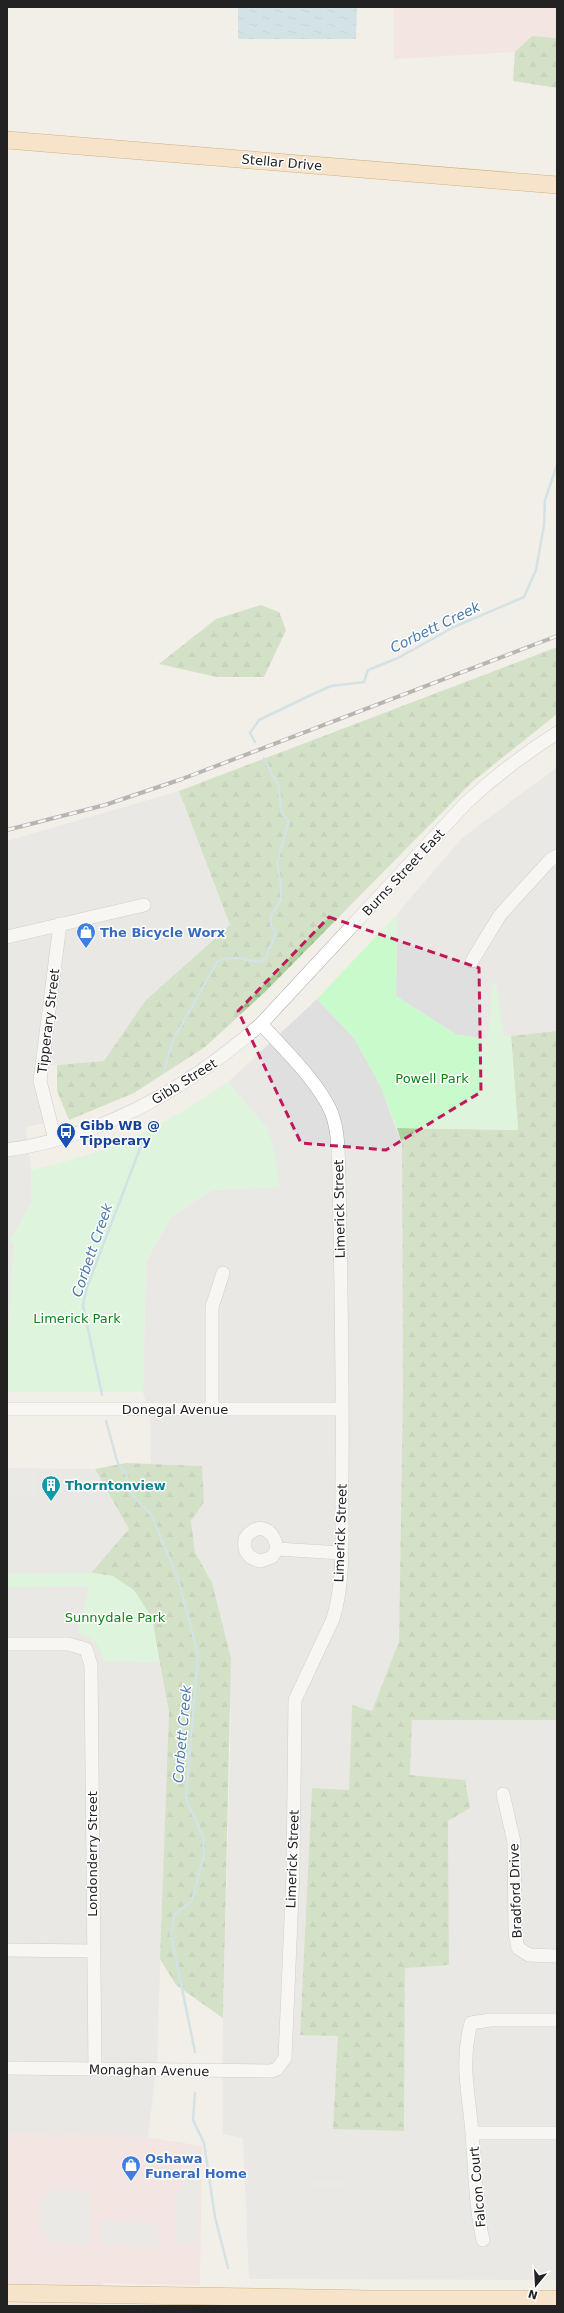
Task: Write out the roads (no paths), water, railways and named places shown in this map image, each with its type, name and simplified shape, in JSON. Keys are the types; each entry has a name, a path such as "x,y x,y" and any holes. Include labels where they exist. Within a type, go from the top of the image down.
{"main road":[{"name":"Stellar Drive","path":"7,140 557,185"},
{"path":"7,2293 373,2299 557,2299"}],"street":[{"name":"Burns Street East","path":"261,1024 466,803 499,773 526,752 557,733"},
{"path":"472,961 500,916 550,860 557,856"},
{"path":"7,936 144,905"},
{"name":"Tipperary Street","path":"55,1140 40,1081 60,924"},
{"name":"Gibb Street","path":"7,1150 55,1140 123,1116 173,1091 212,1065 261,1024"},
{"name":"Limerick Street","path":"261,1024 321,1093 332,1115 338,1145 339,1176 342,1409 341,1553 338,1605 333,1619 295,1700 293,1873 285,2058"},
{"path":"212,1409 212,1307 223,1273"},
{"name":"Donegal Avenue","path":"7,1409 342,1409"},
{"path":"277,1549 341,1553"},
{"name":"Londonderry Street","path":"7,1644 78,1645 86,1649 91,1665 92,1951 95,2069"},
{"name":"Bradford Drive","path":"503,1794 514,1842 515,1933 518,1948 529,1955 557,1956"},
{"path":"7,1950 92,1951"},
{"name":"Falcon Court","path":"483,2240 478,2218 472,2133 464,2059 471,2023 490,2020 557,2020"},
{"name":"Monaghan Avenue","path":"7,2068 271,2071 277,2069 285,2058"},
{"path":"472,2133 557,2133"}],"water":[{"path":"238,7 357,7 356,39 238,39"}],"waterway":[{"name":"Corbett Creek","path":"255,742 250,733 259,720 331,686 364,682 368,670 398,658 454,627 524,597 536,570 544,525 545,500 557,465"},
{"name":"Corbett Creek","path":"163,1073 173,1040 217,962 227,958 260,962 266,958 274,938 275,930 271,926 271,916 281,900 281,886 277,862 289,821 281,812 279,787 264,758"},
{"name":"Corbett Creek","path":"102,1395 83,1305 87,1287 144,1138"},
{"name":"Corbett Creek","path":"106,1421 118,1464 126,1473 130,1492 152,1516 178,1579 198,1654 186,1799 203,1837 204,1855 192,1901 174,1915 171,1935 195,2052"},
{"name":"Corbett Creek","path":"195,2093 193,2120 204,2143 215,2217 228,2268"}],"railway":[{"path":"7,830 105,805 182,779 557,636"}],"place":[{"name":"The Bicycle Worx","path":"86,949"},
{"name":"Gibb WB @ Tipperary","path":"66,1149"},
{"name":"Thorntonview","path":"51,1502"},
{"name":"Oshawa Funeral Home","path":"131,2182"}],"park label":[{"name":"Powell Park","path":"432,1078"},
{"name":"Limerick Park","path":"77,1318"},
{"name":"Sunnydale Park","path":"115,1617"}]}
